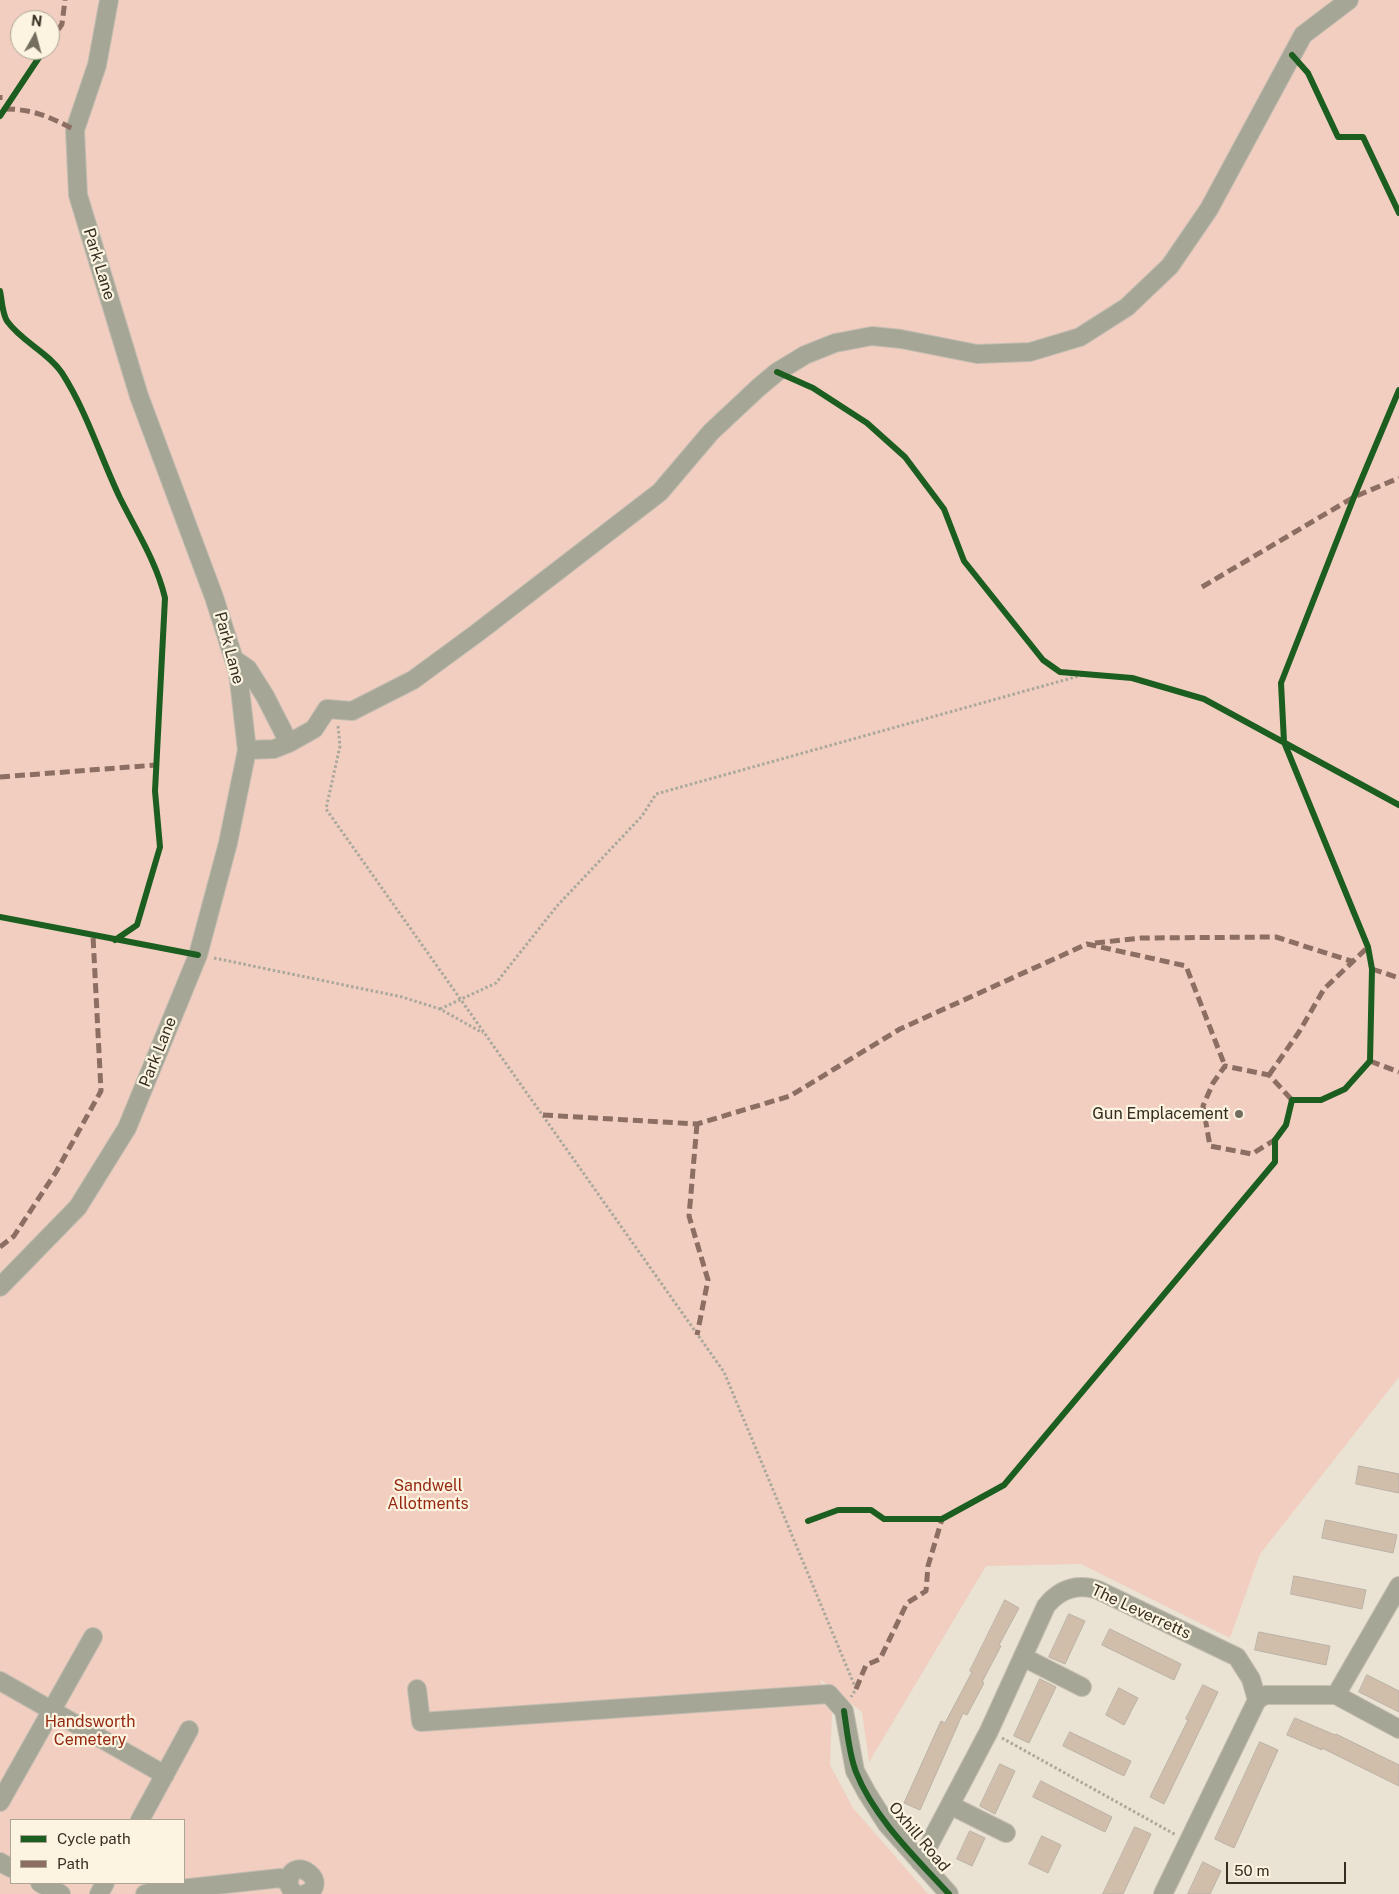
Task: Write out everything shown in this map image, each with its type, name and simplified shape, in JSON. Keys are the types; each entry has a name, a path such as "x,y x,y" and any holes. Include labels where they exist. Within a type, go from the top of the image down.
{"street":[{"name":"Park Lane","path":"0,1287 78,1207 127,1128 198,955 228,843 248,750 238,672 214,597 139,396 78,195 75,130 97,65 109,0"},
{"path":"248,750 274,749 289,743 314,729 327,709 352,711 413,680 660,492 711,432 777,372 805,355 835,343 872,336 901,339 978,354 1030,352 1080,337 1127,307 1170,266 1209,209 1303,35 1349,0"},
{"path":"234,660 248,669 289,743"},
{"path":"1336,1695 1399,1586"},
{"name":"The Leverretts","path":"920,1862 989,1730 1046,1606 1053,1597 1065,1590 1087,1587 1098,1590 1237,1657 1251,1679 1257,1700"},
{"path":"0,1802 93,1637"},
{"path":"1023,1657 1082,1686"},
{"path":"0,1681 165,1775"},
{"path":"417,1689 420,1722 829,1694 844,1711"},
{"path":"1163,1894 1257,1700 1265,1695 1336,1695 1399,1729"},
{"name":"Oxhill Road","path":"844,1711 855,1771 886,1823 948,1894"},
{"path":"141,1819 190,1730"},
{"path":"950,1805 1006,1833"},
{"path":"292,1888 290,1877 294,1872 305,1870 313,1877 315,1891"},
{"path":"145,1894 280,1878 292,1888"},
{"path":"42,1884 61,1894"}],"path":[{"path":"440,1009 496,983 557,906 642,816 656,794 1086,674"},
{"path":"327,709 338,723 340,746 326,809 724,1372 856,1689 844,1711"},
{"path":"198,955 402,998 440,1009 486,1035"},
{"path":"989,1730 1189,1842"}],"green space":[{"path":"0,0 1399,0 1399,1377 1260,1554 1230,1638 1081,1564 986,1566 869,1762 862,1712 820,1679 832,1713 830,1765 853,1808 928,1894 0,1894"}],"building":[{"path":"1359,1466 1399,1474 1399,1493 1356,1484"},
{"path":"1326,1520 1397,1535 1393,1553 1322,1538"},
{"path":"1294,1576 1366,1590 1362,1609 1291,1594"},
{"path":"1005,1600 1019,1608 999,1645 1001,1646 982,1682 984,1683 967,1715 963,1713 920,1810 904,1803 941,1721 945,1723 953,1708 972,1672 970,1671"},
{"path":"1069,1614 1085,1621 1065,1664 1049,1657"},
{"path":"1110,1629 1181,1664 1174,1680 1102,1645"},
{"path":"1259,1632 1330,1646 1326,1665 1255,1650"},
{"path":"1367,1675 1399,1691 1399,1712 1359,1692"},
{"path":"1040,1679 1056,1687 1029,1743 1014,1736"},
{"path":"1203,1685 1218,1692 1164,1804 1150,1797"},
{"path":"1119,1688 1138,1698 1124,1725 1106,1715"},
{"path":"1295,1718 1336,1734 1399,1765 1399,1786 1322,1748 1322,1750 1287,1735"},
{"path":"1070,1732 1131,1761 1124,1776 1063,1746"},
{"path":"1260,1742 1278,1750 1234,1848 1215,1839"},
{"path":"1000,1764 1015,1771 995,1814 980,1806"},
{"path":"1041,1781 1112,1817 1105,1832 1033,1797"},
{"path":"1135,1827 1151,1834 1123,1894 1103,1894"},
{"path":"970,1831 985,1838 972,1866 957,1859"},
{"path":"1042,1836 1061,1845 1048,1873 1029,1864"},
{"path":"1203,1862 1221,1871 1210,1894 1188,1894"}],"marked path":[{"path":"60,27 65,0"},
{"path":"0,95 0,100"},
{"path":"5,109 24,110 41,115 75,130"},
{"path":"1202,587 1354,497 1399,478"},
{"path":"0,777 156,765"},
{"path":"0,1247 14,1236 56,1172 101,1091 93,936"},
{"path":"1095,943 1141,938 1276,937 1354,962"},
{"path":"543,1115 697,1124 790,1096 900,1029 1087,944 1186,966 1225,1066"},
{"path":"1269,1075 1299,1032 1324,989 1368,947"},
{"path":"1372,969 1399,978"},
{"path":"1370,1061 1399,1072"},
{"path":"1276,1139 1252,1154 1210,1146 1203,1106 1213,1083 1225,1066 1269,1075 1292,1100 1295,1100"},
{"path":"697,1124 689,1216 708,1280 697,1335"},
{"path":"856,1689 866,1665 880,1659 907,1603 926,1591 928,1566 942,1519"}],"cycle path":[{"path":"1292,55 1308,73 1338,137 1363,137 1399,213"},
{"path":"0,116 37,60"},
{"path":"0,291 7,321 20,335 50,359 62,373 71,388 120,498 157,572 165,598 155,791 160,847 137,925 115,940"},
{"path":"777,372 813,388 867,423 905,457 944,509 964,561 1043,660 1060,672 1132,678 1204,699 1399,805"},
{"path":"808,1521 838,1510 871,1510 884,1519 942,1519 1004,1485 1275,1162 1275,1140 1286,1125 1292,1100 1321,1100 1345,1089 1370,1061 1372,969 1368,947 1284,742 1281,683 1354,497 1399,390"},
{"path":"0,917 198,955"},
{"path":"844,1711 856,1772 873,1805 897,1837 949,1894"}],"place":[{"name":"Gun Emplacement","path":"1239,1114"}],"park label":[{"name":"Sandwell Allotments","path":"428,1495"},
{"name":"Handsworth Cemetery","path":"90,1731"}]}
